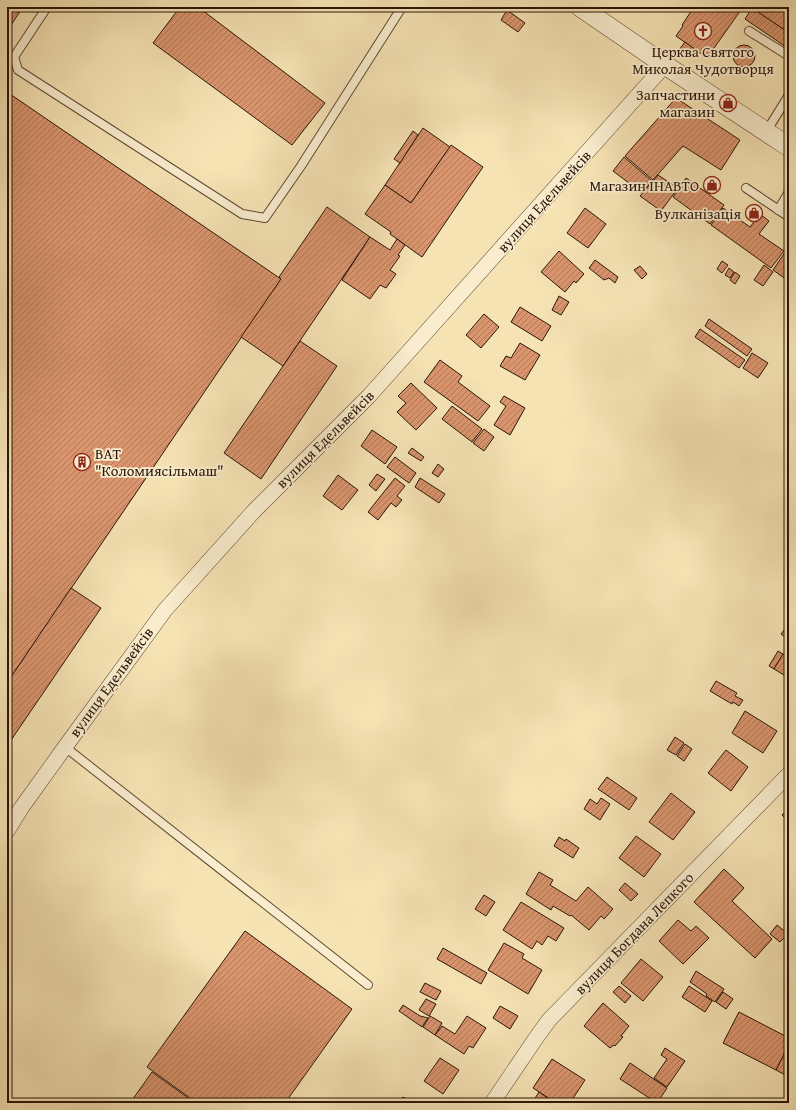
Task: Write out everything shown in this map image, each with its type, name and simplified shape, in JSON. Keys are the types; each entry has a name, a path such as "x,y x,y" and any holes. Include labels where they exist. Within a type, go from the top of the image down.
{"street":[{"path":"580,7 665,66 789,147"},
{"name":"вулиця Едельвейсів","path":"7,831 22,807 165,610 254,510 369,396 665,66"},
{"name":"вулиця Богдана Лепкого","path":"492,1103 549,1020 789,774"}],"lane":[{"path":"47,7 14,58 18,70 242,214 265,218 305,159 402,7"},
{"path":"749,31 789,56"},
{"path":"766,132 789,95"},
{"path":"746,188 789,217"},
{"path":"778,210 789,192"},
{"path":"65,747 368,985"}],"building":[{"path":"7,7 23,7 7,31"},
{"path":"180,7 198,7 325,103 292,145 153,43"},
{"name":"Церква Святого Миколая Чудотворця","path":"694,7 743,7 707,58 676,36"},
{"path":"789,7 789,33 752,8"},
{"path":"752,8 789,33 789,49 745,19"},
{"path":"507,10 525,23 518,32 501,20"},
{"path":"685,42 696,50 691,58 679,50"},
{"path":"744,45 752,48 755,56 752,64 744,67 736,64 733,56 736,48"},
{"name":"ВАТ \"Коломиясільмаш\"","path":"7,92 281,279 7,683"},
{"path":"676,98 740,140 721,170 683,146 653,180 625,156"},
{"path":"423,128 450,147 411,203 385,185"},
{"path":"413,131 418,135 400,163 394,159"},
{"path":"451,145 483,167 422,257 390,234 391,232 365,214 385,185 411,203"},
{"path":"624,157 652,181 642,193 613,171"},
{"path":"658,175 678,188 661,211 640,196"},
{"path":"686,178 724,205 710,224 673,197"},
{"path":"327,207 370,237 283,366 241,337 281,279 279,277"},
{"path":"585,208 606,224 588,248 567,233"},
{"path":"723,208 750,227 760,214 769,221 759,234 784,251 771,268 711,225"},
{"path":"370,237 390,250 397,239 405,245 398,255 400,256 390,270 396,274 386,288 380,285 370,299 342,280"},
{"path":"559,251 584,274 576,283 574,281 565,292 541,272"},
{"path":"786,251 789,254 789,277 787,280 773,270"},
{"path":"595,260 618,277 615,283 609,278 604,280 589,268"},
{"path":"722,261 728,265 722,273 717,269"},
{"path":"764,265 773,272 763,286 754,280"},
{"path":"640,266 647,274 642,279 634,270"},
{"path":"729,268 734,272 730,278 725,275"},
{"path":"735,272 740,276 735,284 730,280"},
{"path":"559,296 569,302 561,315 552,310"},
{"path":"520,307 551,326 542,341 511,322"},
{"path":"484,314 499,327 481,348 466,335"},
{"path":"709,319 752,349 747,356 705,326"},
{"path":"700,329 745,360 739,368 695,337"},
{"path":"300,341 337,366 261,479 224,453"},
{"path":"520,343 540,355 525,380 500,366 506,356 511,358"},
{"path":"752,353 768,363 758,378 743,368"},
{"path":"440,360 462,376 458,382 490,406 478,421 424,382"},
{"path":"411,383 437,408 416,430 397,412 406,403 398,396"},
{"path":"504,396 525,408 510,435 494,425 506,406 500,402"},
{"path":"452,406 482,429 472,442 442,419"},
{"path":"484,429 494,437 484,451 473,443"},
{"path":"372,430 397,447 385,464 361,446"},
{"path":"412,448 424,457 421,461 408,453"},
{"path":"395,457 416,473 409,483 387,467"},
{"path":"438,464 444,469 438,477 432,473"},
{"path":"377,474 385,479 376,491 369,485"},
{"path":"338,475 358,490 342,510 323,496"},
{"path":"395,478 405,486 397,496 402,500 396,507 391,503 378,520 368,512"},
{"path":"420,478 445,494 439,503 415,487"},
{"path":"71,588 101,608 7,746 7,683"},
{"path":"789,624 789,640 781,634"},
{"path":"778,651 783,654 774,669 769,666"},
{"path":"783,654 789,657 789,678 774,669"},
{"path":"716,681 737,693 735,696 743,700 739,706 733,702 732,704 710,691"},
{"path":"745,711 777,731 763,753 732,733"},
{"path":"675,737 684,743 676,755 667,750"},
{"path":"685,744 692,749 684,761 677,756"},
{"path":"726,750 748,767 731,791 708,773"},
{"path":"607,777 637,798 629,810 598,789"},
{"path":"671,793 695,812 673,840 649,822"},
{"path":"601,798 610,804 600,820 584,809 590,799 597,804"},
{"path":"789,808 789,822 782,815"},
{"path":"636,836 661,854 644,877 619,858"},
{"path":"559,837 565,841 566,839 579,848 573,858 554,846"},
{"path":"724,869 744,888 732,901 772,939 755,958 694,902"},
{"path":"539,872 553,880 550,885 576,901 588,887 613,909 604,919 601,916 589,930 571,915 570,916 553,906 551,910 526,894"},
{"path":"625,883 638,894 631,901 619,890"},
{"path":"484,895 495,902 486,916 475,909"},
{"path":"521,902 564,928 556,941 548,936 542,945 537,941 532,949 503,930"},
{"path":"678,920 691,931 696,926 709,938 683,964 659,941"},
{"path":"777,925 788,934 780,942 770,934"},
{"path":"245,931 352,1009 285,1103 197,1103 147,1067"},
{"path":"504,943 524,954 522,958 542,970 528,994 488,970"},
{"path":"443,948 487,973 481,984 437,959"},
{"path":"641,959 663,977 643,1001 621,983"},
{"path":"696,971 724,989 715,1002 706,996 707,994 690,982"},
{"path":"425,983 441,991 436,1000 420,992"},
{"path":"619,986 631,996 625,1003 613,992"},
{"path":"689,986 712,1001 705,1012 682,997"},
{"path":"723,992 733,999 726,1009 716,1002"},
{"path":"426,999 436,1004 429,1016 419,1010"},
{"path":"603,1003 629,1026 621,1036 623,1037 615,1046 614,1045 610,1048 584,1026"},
{"path":"403,1005 420,1016 428,1018 422,1027 399,1011"},
{"path":"500,1006 518,1016 510,1029 493,1018"},
{"path":"739,1012 789,1038 789,1045 776,1070 723,1043"},
{"path":"430,1016 442,1023 435,1035 423,1027"},
{"path":"467,1016 486,1028 473,1048 469,1046 464,1054 435,1035 442,1026 455,1034"},
{"path":"789,1045 789,1077 776,1070"},
{"path":"665,1048 685,1061 667,1087 654,1078 667,1059 661,1055"},
{"path":"440,1058 459,1070 443,1094 424,1081"},
{"path":"552,1059 585,1080 570,1103 556,1103 533,1088"},
{"path":"630,1063 667,1088 657,1103 620,1079"},
{"path":"152,1072 195,1103 130,1103"},
{"path":"539,1092 555,1103 532,1103"},
{"path":"403,1097 412,1103 396,1103 398,1099 400,1100"}],"place":[{"name":"Церква Святого Миколая Чудотворця","path":"703,31"},
{"name":"Запчастини магазин","path":"728,103"},
{"name":"Магазин ІНАВТО","path":"712,185"},
{"name":"Вулканізація","path":"754,213"},
{"name":"ВАТ \"Коломиясільмаш\"","path":"82,462"}]}
